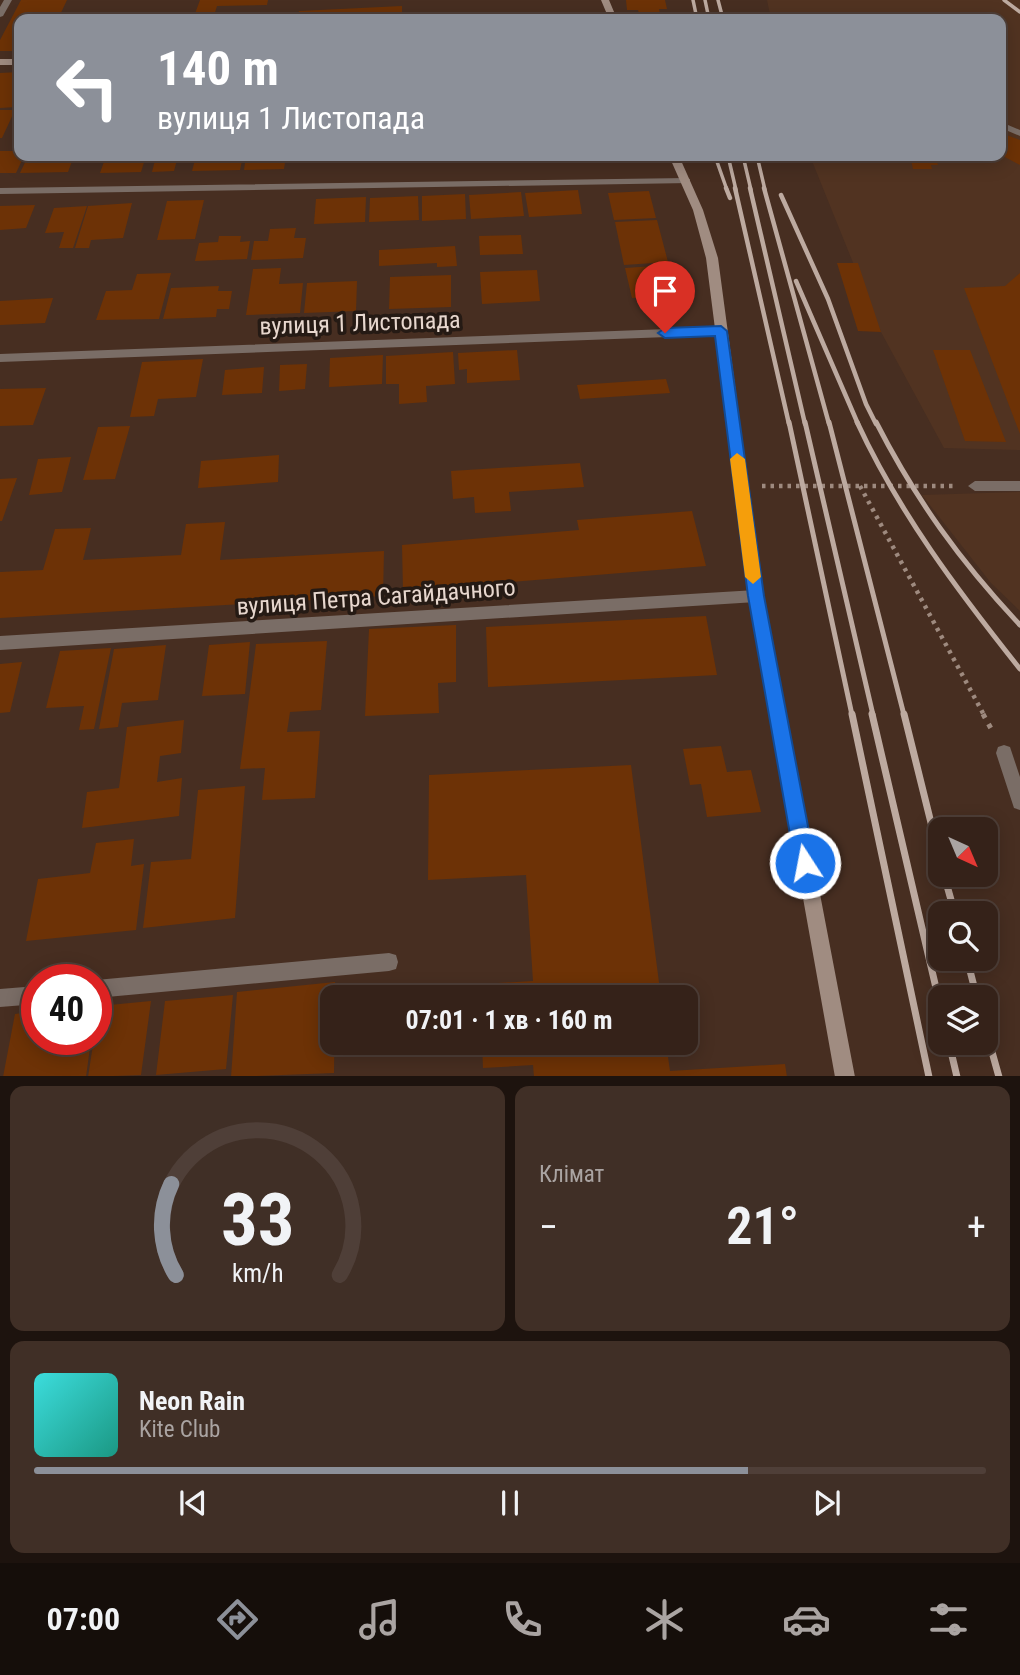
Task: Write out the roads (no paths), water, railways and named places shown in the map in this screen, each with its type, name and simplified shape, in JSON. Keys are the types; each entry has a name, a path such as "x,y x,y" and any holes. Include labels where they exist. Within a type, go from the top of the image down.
{"street":[{"path":"0,14 8,0"},
{"path":"676,161 698,210 712,258 756,596 845,1076"},
{"path":"0,191 685,181"},
{"name":"вулиця 1 Листопада","path":"0,358 721,331"},
{"path":"975,486 1020,486"},
{"name":"вулиця Петра Сагайдачного","path":"0,643 756,596"},
{"path":"1004,753 1020,802"},
{"path":"112,988 389,962"},
{"path":"0,999 21,997"}],"railway":[{"path":"693,0 696,14"},
{"path":"705,0 708,14"},
{"path":"718,0 722,14"},
{"path":"1004,0 1020,12"},
{"path":"717,161 727,190"},
{"path":"729,161 736,190"},
{"path":"744,161 751,190"},
{"path":"758,161 765,190"},
{"path":"726,188 730,198"},
{"path":"735,188 789,424"},
{"path":"750,188 805,424"},
{"path":"764,188 829,424"},
{"path":"781,195 828,299 866,404 876,424"},
{"path":"796,281 858,424"},
{"path":"789,422 852,715"},
{"path":"805,422 873,715"},
{"path":"829,422 904,715"},
{"path":"876,422 907,478 940,529 1020,625"},
{"path":"858,424 911,520 974,610 1020,669"},
{"path":"852,714 929,1076"},
{"path":"872,714 935,985"},
{"path":"904,714 930,817"},
{"path":"947,887 951,901"},
{"path":"970,971 974,985"},
{"path":"952,1055 957,1076"},
{"path":"993,1055 999,1076"}]}
